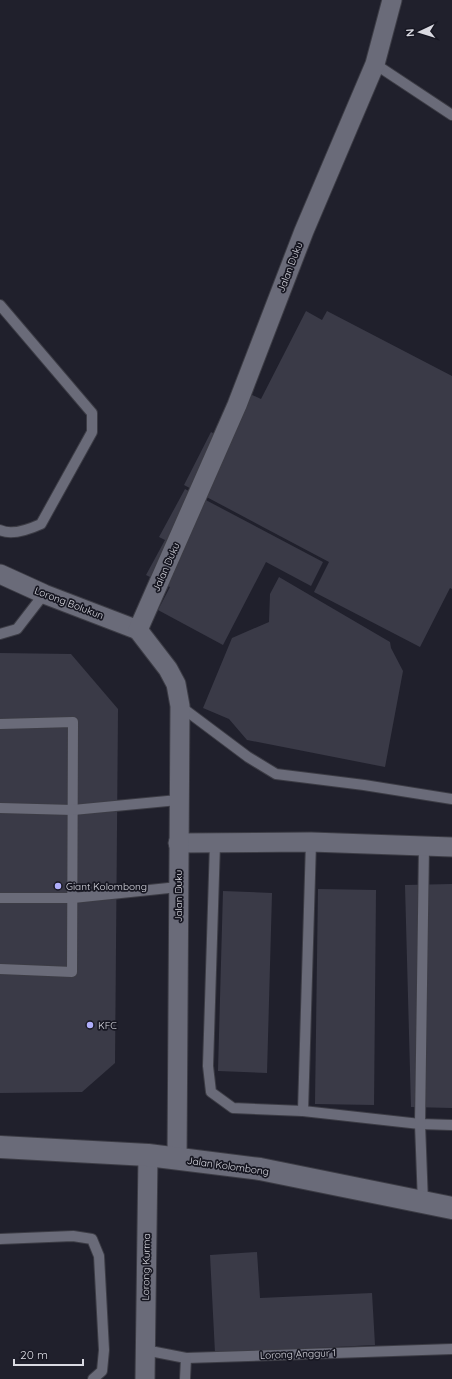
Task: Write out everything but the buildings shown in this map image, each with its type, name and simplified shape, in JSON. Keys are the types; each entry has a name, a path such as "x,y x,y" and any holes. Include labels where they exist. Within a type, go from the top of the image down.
{"street":[{"name":"Jalan Duku","path":"176,1159 180,706 176,684 168,669 138,630 237,405 304,231 375,64 392,0"},
{"name":"Lorong Bolukun","path":"0,574 44,594 138,630"},
{"path":"178,843 311,842 452,848"},
{"name":"Jalan Kolombong","path":"0,1147 148,1155 260,1169 452,1208"},
{"name":"Lorong Kurma","path":"145,1379 148,1155"}],"lane":[{"path":"375,64 452,115"},
{"path":"0,305 92,413 92,432 41,524 28,530 5,532 0,530"},
{"path":"0,634 17,630 44,594"},
{"path":"180,706 248,757 276,774 364,785 452,799"},
{"path":"0,724 73,722 72,972 0,969"},
{"path":"0,808 73,810 178,800"},
{"path":"303,1111 311,842"},
{"path":"215,843 208,1066 212,1092 233,1108 303,1111 420,1124 452,1125"},
{"path":"423,1203 420,1124 424,846"},
{"path":"0,898 73,898 178,887"},
{"path":"0,1239 73,1236 92,1239 99,1256 104,1350 102,1370 93,1379"},
{"name":"Lorong Anggur 1","path":"145,1350 186,1358 452,1349"},
{"path":"185,1379 186,1358"}],"place":[{"name":"Giant Kolombong","path":"58,886"},
{"name":"KFC","path":"90,1025"}]}
